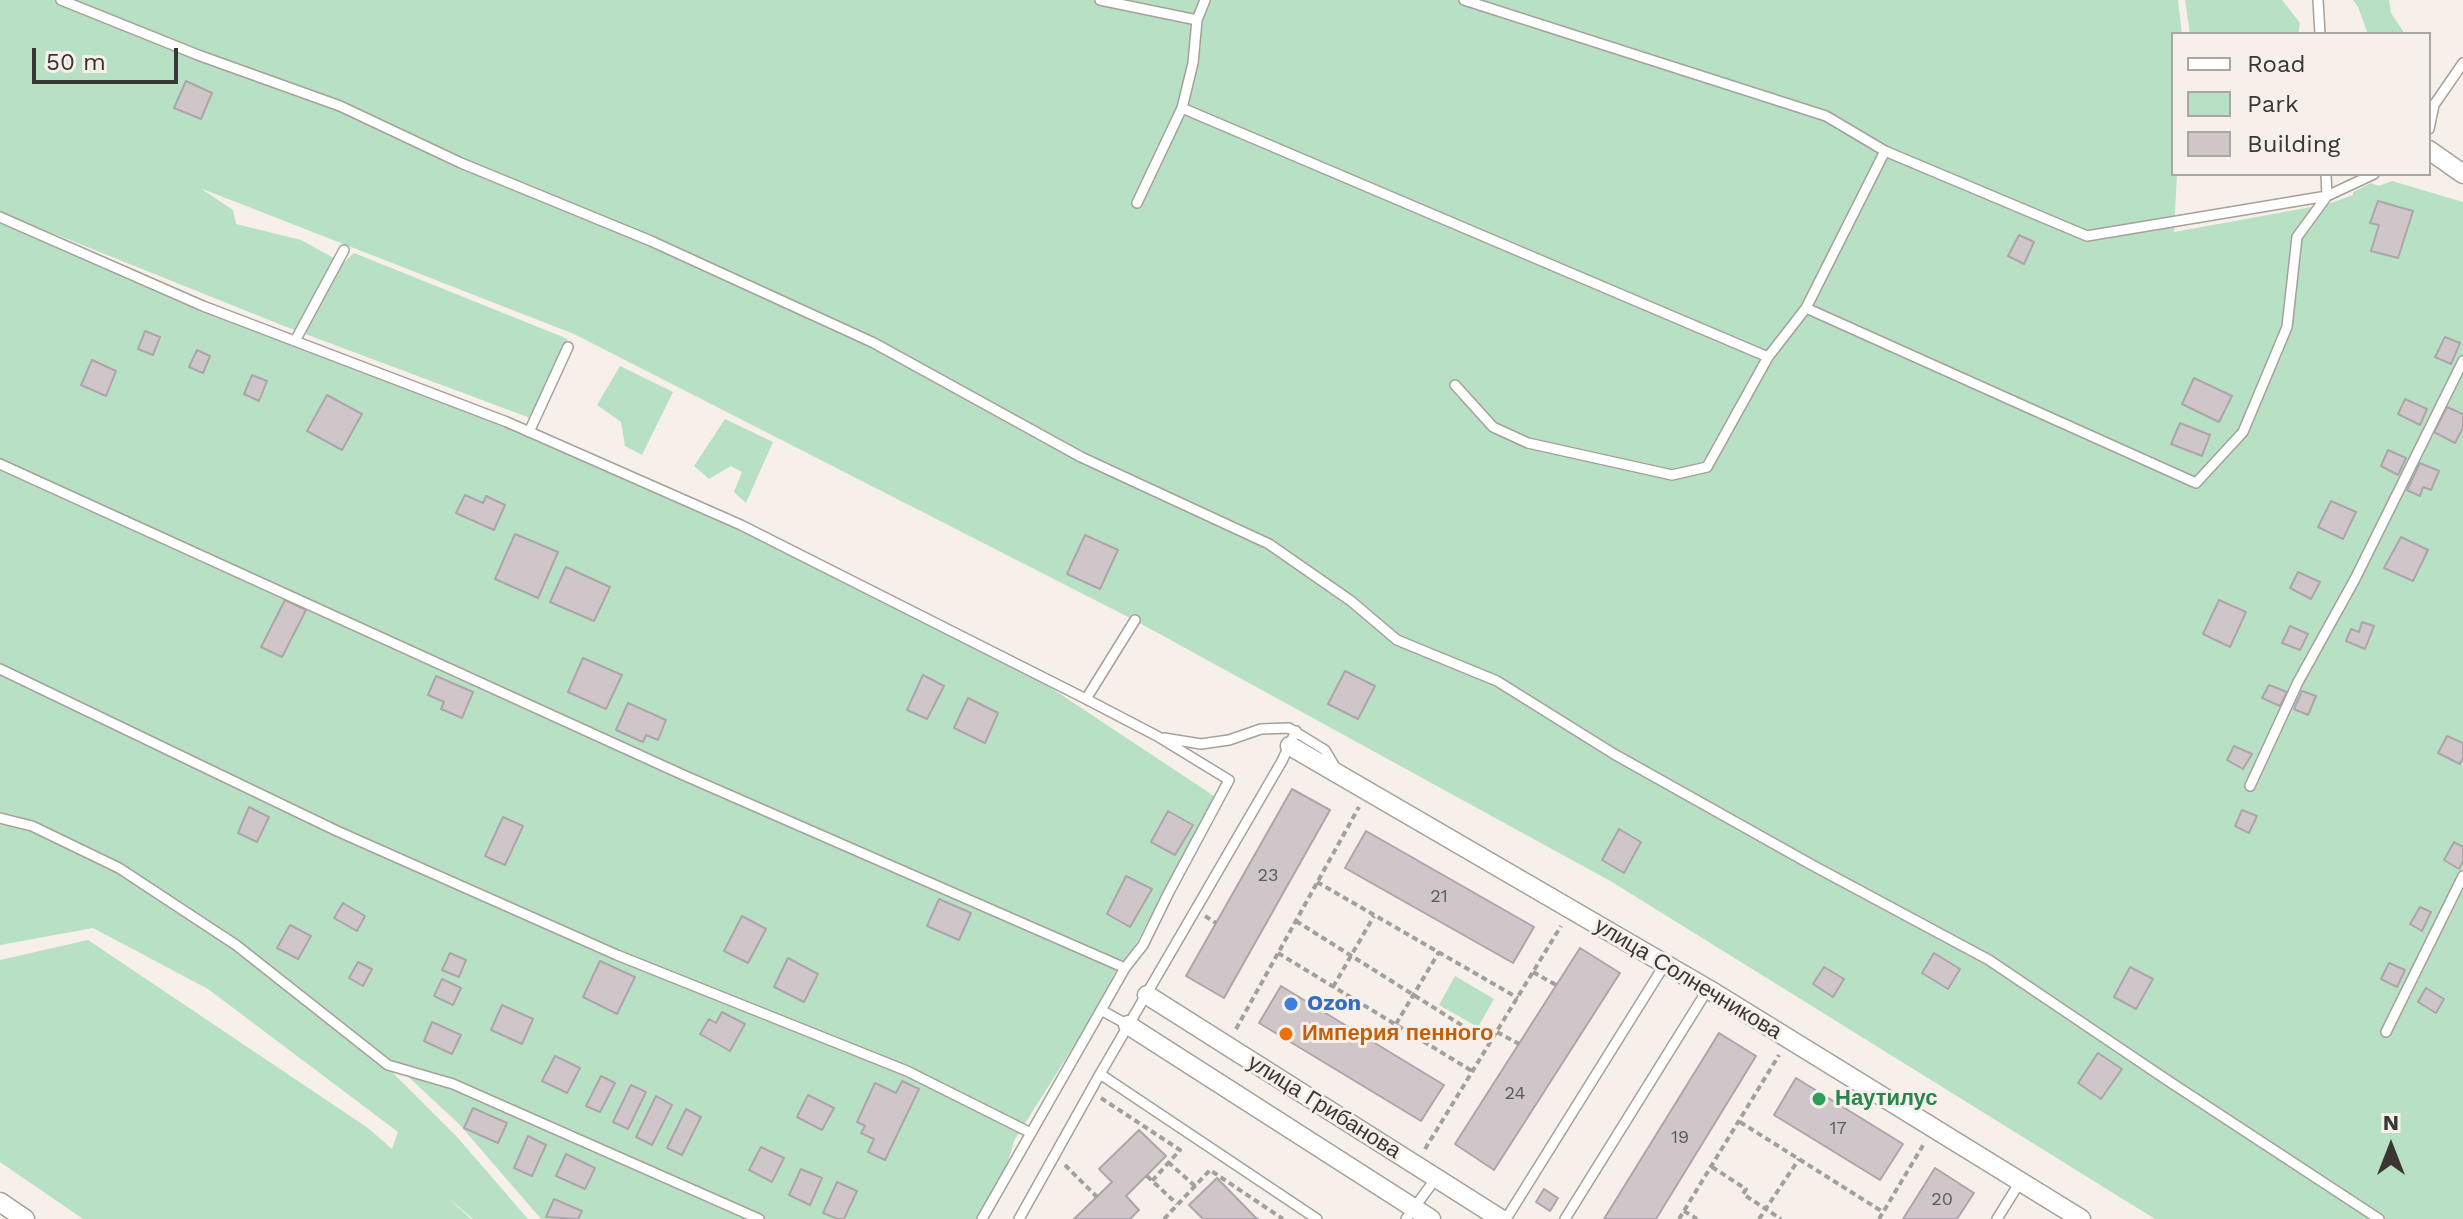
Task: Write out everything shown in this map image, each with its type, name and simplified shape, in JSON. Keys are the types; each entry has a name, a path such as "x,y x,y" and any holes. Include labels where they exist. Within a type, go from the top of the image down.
{"street":[{"path":"2431,151 2463,174"},
{"name":"улица Солнечникова","path":"1293,739 1338,773 1708,989 1934,1128 2020,1182 2060,1214 2081,1219"},
{"name":"улица Грибанова","path":"1147,995 1503,1219"},
{"name":"улица Грибанова","path":"1128,1025 1418,1215"},
{"path":"0,1202 25,1219"}],"lane":[{"path":"61,0 198,55 340,106 461,163 651,241 874,343 1081,457 1269,544 1351,601 1397,640 1497,681 1614,754 1989,960 2379,1219"},
{"path":"1100,0 1197,20"},
{"path":"1137,203 1182,108 1193,63 1197,20 1205,0"},
{"path":"1464,0 1826,116 1885,151 2087,236 2327,196 2370,176"},
{"path":"2318,0 2320,32"},
{"path":"2431,119 2434,105 2463,63"},
{"path":"1182,108 1768,357"},
{"path":"1455,385 1493,427 1528,443 1672,475 1707,467 1768,357 1806,308 1885,151"},
{"path":"1806,308 2196,483 2243,432 2287,327 2297,237 2327,196 2326,176"},
{"path":"0,217 203,306 529,432 741,525 1157,736 1229,780 1143,945 1125,968 982,1219"},
{"path":"295,341 344,250"},
{"path":"529,432 568,347"},
{"path":"2250,786 2298,682 2355,579 2463,361"},
{"path":"0,464 681,774 1125,968"},
{"path":"1086,699 1135,620"},
{"path":"0,669 337,831 617,955 907,1071 1031,1133"},
{"path":"1019,1219 1293,739 1289,728 1261,729 1229,740 1201,744 1157,736"},
{"path":"0,818 32,826 119,868 236,945 388,1065 453,1084 759,1219"},
{"path":"2386,1032 2463,876"},
{"path":"1503,1219 1665,964"},
{"path":"1565,1219 1708,989"},
{"path":"1101,1010 1128,1025"},
{"path":"1100,1074 1317,1219"},
{"path":"1418,1215 1436,1178"},
{"path":"1997,1219 2020,1182"}],"path":[{"path":"1236,1030 1359,807"},
{"path":"1317,882 1518,998"},
{"path":"1333,987 1375,915"},
{"path":"1296,921 1490,1043"},
{"path":"1425,1149 1561,926"},
{"path":"1396,1024 1439,952"},
{"path":"1278,953 1472,1071"},
{"path":"1533,972 1556,985"},
{"path":"1497,1032 1519,1044"},
{"path":"1679,1219 1779,1055"},
{"path":"1101,1098 1180,1150 1152,1181"},
{"path":"1740,1122 1883,1212"},
{"path":"1879,1219 1934,1128"},
{"path":"1759,1219 1799,1159"},
{"path":"1168,1162 1195,1186"},
{"path":"1063,1163 1097,1197"},
{"path":"1712,1167 1746,1189 1743,1194 1781,1219"},
{"path":"1164,1219 1210,1170 1283,1219"},
{"path":"1147,1176 1177,1205"},
{"path":"1684,1211 1697,1219"}],"green space":[{"path":"0,0 2178,0 2182,32 2171,32 2171,176 2177,176 2174,232 2328,204 2353,195 2353,192 2371,183 2379,186 2392,181 2463,202 2463,1219 2155,1219 1612,882 1134,620 574,334 200,188 233,210 236,224 301,240 343,263 354,253 568,339 530,418 284,326 0,212"},
{"path":"2185,0 2282,0 2300,23 2298,32 2190,32"},
{"path":"2353,0 2389,0 2391,13 2404,32 2367,32"},
{"path":"0,221 506,425 740,529 1042,682 1214,796 1137,942 1120,963 1095,1012 1014,1141 1003,1179 976,1219 541,1219 459,1124 388,1058 239,941 123,865 35,822 0,813"},
{"path":"620,366 673,392 642,455 625,446 621,422 597,405"},
{"path":"725,419 773,442 746,503 734,492 742,472 731,466 709,479 694,466"},
{"path":"0,821 31,829 117,870 234,947 387,1067 458,1138 528,1219 473,1219 448,1198 471,1219 83,1219 0,1162 0,960 88,940 368,1128 392,1149 398,1132 208,989 93,928 0,945"},
{"path":"1455,976 1494,999 1478,1027 1439,1005"}],"building":[{"path":"186,81 212,93 201,119 174,108"},
{"path":"2378,201 2413,211 2398,258 2371,251 2379,225 2370,223"},
{"path":"2019,235 2034,242 2024,264 2008,256"},
{"path":"145,331 160,337 153,355 138,349"},
{"path":"2445,337 2460,343 2451,364 2435,357"},
{"path":"197,350 210,356 203,373 189,367"},
{"path":"92,360 116,371 106,396 81,385"},
{"path":"252,375 267,381 259,401 244,394"},
{"path":"2194,378 2232,396 2219,422 2182,404"},
{"path":"327,395 362,414 342,450 307,431"},
{"path":"2405,399 2427,409 2420,425 2398,414"},
{"path":"2447,407 2463,414 2463,428 2455,443 2434,432"},
{"path":"2180,423 2210,435 2202,456 2171,444"},
{"path":"2388,450 2406,458 2398,475 2381,466"},
{"path":"2420,463 2439,471 2431,490 2423,487 2420,496 2407,490"},
{"path":"465,495 483,503 486,496 505,505 494,530 456,513"},
{"path":"2331,501 2356,512 2343,539 2318,527"},
{"path":"515,534 558,552 538,598 495,579"},
{"path":"1085,535 1118,550 1100,589 1067,574"},
{"path":"2401,537 2428,550 2413,581 2384,568"},
{"path":"566,567 610,587 594,621 550,602"},
{"path":"2298,572 2320,582 2311,599 2290,588"},
{"path":"285,600 306,610 282,657 261,647"},
{"path":"2219,600 2246,612 2230,647 2203,634"},
{"path":"2362,622 2374,626 2365,649 2346,641 2351,629 2359,632"},
{"path":"2290,626 2308,634 2300,650 2282,643"},
{"path":"583,658 622,675 606,709 568,692"},
{"path":"1345,671 1375,686 1358,719 1328,704"},
{"path":"923,675 944,686 927,719 907,710"},
{"path":"436,676 473,692 462,718 441,709 444,702 428,695"},
{"path":"2269,685 2287,692 2280,706 2262,698"},
{"path":"2302,691 2316,696 2308,715 2294,709"},
{"path":"968,698 998,713 985,743 954,728"},
{"path":"628,703 666,720 658,740 646,735 643,742 616,730"},
{"path":"2447,736 2463,743 2460,764 2438,753"},
{"path":"2234,746 2252,754 2243,769 2227,760"},
{"path":"1292,789 1330,810 1224,998 1186,976"},
{"path":"249,807 269,817 257,842 238,833"},
{"path":"2242,810 2257,816 2249,833 2235,826"},
{"path":"1168,811 1193,825 1175,855 1151,842"},
{"path":"503,817 523,826 505,865 485,856"},
{"path":"1619,829 1641,842 1624,873 1602,860"},
{"path":"1366,831 1534,927 1513,963 1345,868"},
{"path":"2454,842 2463,847 2463,861 2459,869 2444,860"},
{"path":"1126,876 1152,889 1130,927 1107,914"},
{"path":"939,899 971,913 959,940 927,926"},
{"path":"343,903 365,916 357,931 334,918"},
{"path":"2420,907 2431,912 2422,931 2410,924"},
{"path":"742,916 766,929 748,963 724,951"},
{"path":"290,925 311,936 298,959 277,948"},
{"path":"1580,948 1620,973 1494,1170 1455,1144"},
{"path":"450,953 466,960 459,977 442,970"},
{"path":"1934,953 1960,969 1948,989 1922,973"},
{"path":"788,958 818,974 804,1002 774,987"},
{"path":"600,961 635,977 617,1014 583,997"},
{"path":"358,962 372,969 363,986 349,978"},
{"path":"2389,963 2405,970 2397,987 2381,979"},
{"path":"1824,967 1844,979 1833,997 1813,984"},
{"path":"2130,967 2153,979 2136,1009 2114,997"},
{"path":"442,979 461,988 453,1005 434,996"},
{"path":"1281,986 1444,1085 1421,1121 1259,1023"},
{"path":"2426,988 2444,999 2436,1013 2418,1002"},
{"path":"502,1005 533,1019 522,1044 491,1030"},
{"path":"722,1012 745,1024 730,1051 700,1034 709,1019 716,1023"},
{"path":"432,1022 461,1035 452,1054 424,1041"},
{"path":"1719,1033 1756,1056 1656,1219 1604,1219"},
{"path":"2098,1053 2122,1069 2101,1099 2078,1083"},
{"path":"555,1056 580,1068 567,1093 542,1081"},
{"path":"601,1076 615,1083 600,1112 586,1106"},
{"path":"1796,1078 1903,1144 1880,1180 1774,1115"},
{"path":"902,1081 919,1089 885,1160 868,1152 874,1139 861,1133 865,1126 857,1122 875,1083 896,1093"},
{"path":"631,1085 646,1092 628,1129 613,1122"},
{"path":"808,1095 834,1108 822,1130 797,1117"},
{"path":"656,1096 672,1105 652,1145 636,1137"},
{"path":"473,1108 507,1123 498,1143 464,1128"},
{"path":"686,1109 701,1117 682,1155 667,1148"},
{"path":"1139,1130 1166,1156 1126,1196 1139,1210 1130,1219 1074,1219 1112,1182 1099,1169"},
{"path":"528,1136 546,1145 532,1176 514,1168"},
{"path":"761,1147 784,1158 772,1182 749,1170"},
{"path":"566,1154 595,1168 585,1189 556,1176"},
{"path":"1935,1168 1974,1193 1957,1219 1903,1219"},
{"path":"801,1169 822,1178 810,1205 789,1195"},
{"path":"1217,1178 1258,1219 1203,1219 1189,1205"},
{"path":"837,1182 857,1191 844,1219 823,1213"},
{"path":"1544,1189 1558,1198 1550,1211 1536,1202"},
{"path":"554,1199 582,1211 578,1219 546,1217"}],"place":[{"name":"Ozon","path":"1291,1004"},
{"name":"Империя пенного","path":"1286,1034"},
{"name":"Наутилус","path":"1819,1099"}]}
